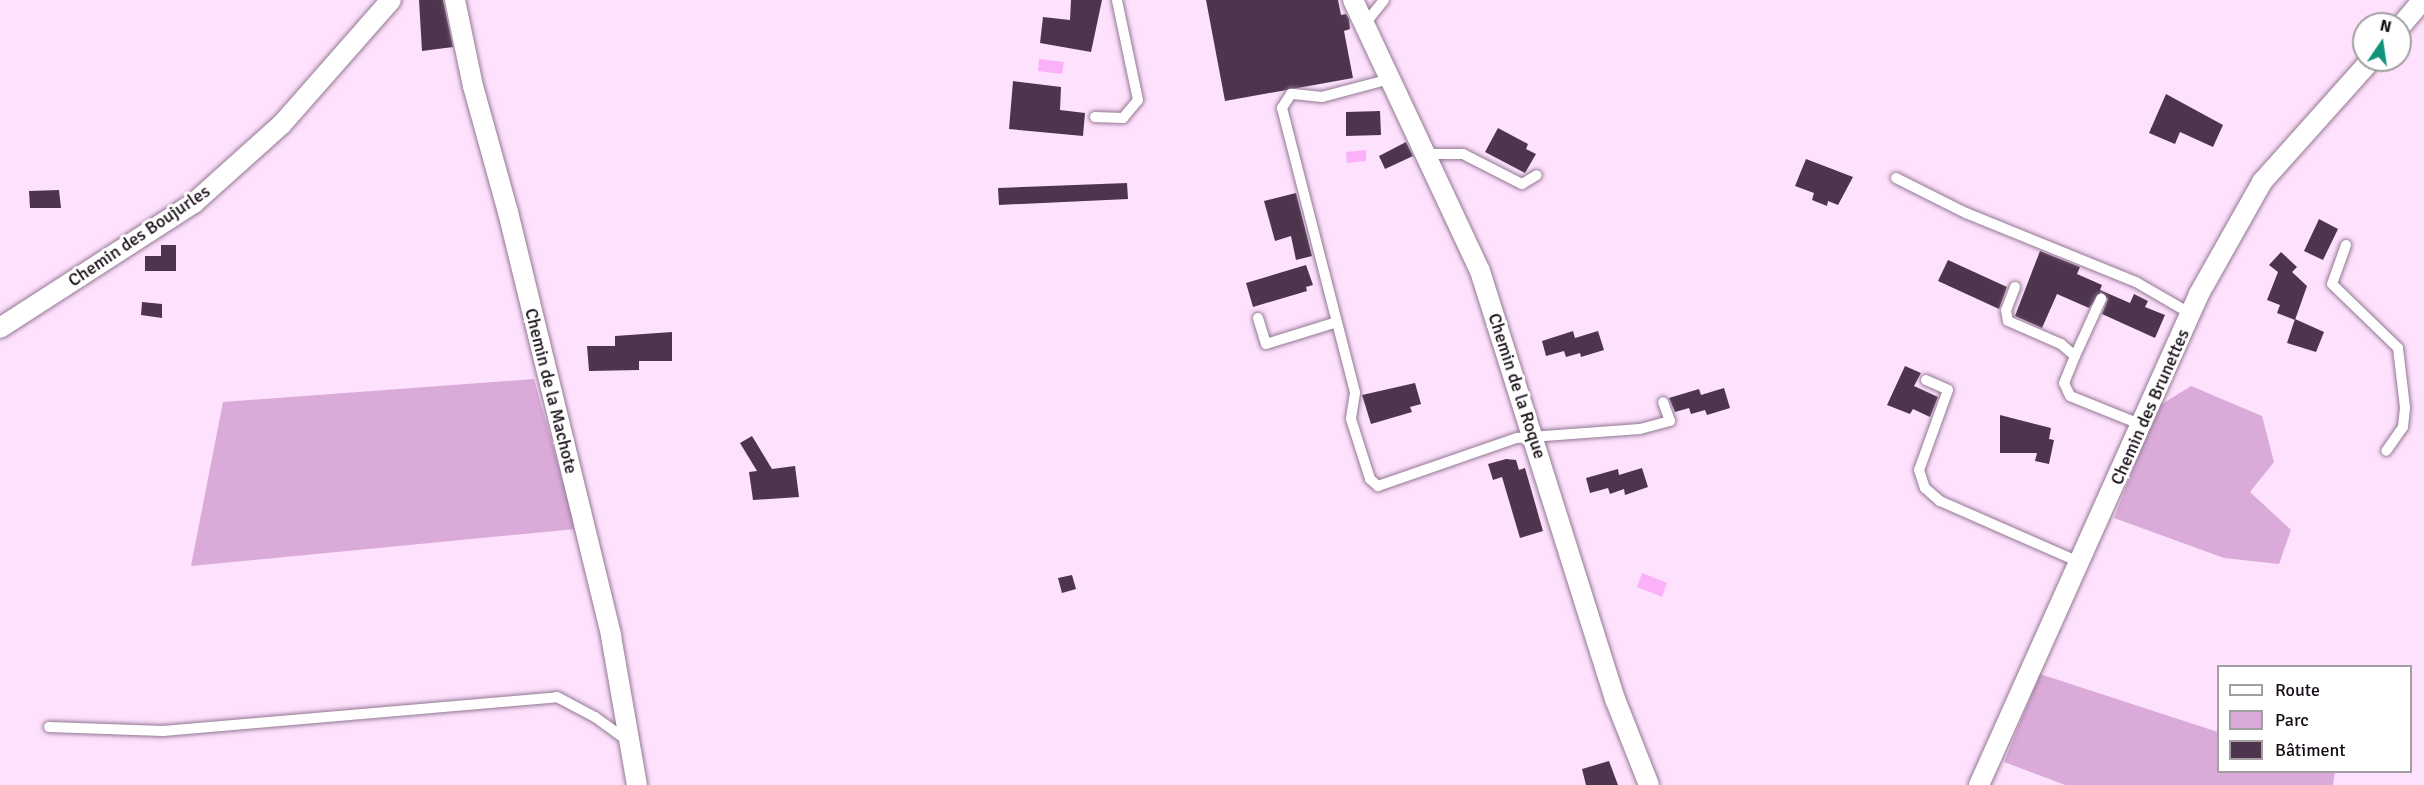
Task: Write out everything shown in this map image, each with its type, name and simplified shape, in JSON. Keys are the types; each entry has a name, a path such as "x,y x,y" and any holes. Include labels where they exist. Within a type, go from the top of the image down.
{"street":[{"name":"Chemin des Boujurles","path":"0,328 194,203 282,124 391,0"},
{"name":"Chemin de la Machote","path":"455,0 472,86 508,213 611,636 636,785"},
{"name":"Chemin de la Roque","path":"1353,0 1363,26 1428,154 1480,271 1615,699 1649,785"},
{"path":"2412,13 2423,0"},
{"name":"Chemin des Brunettes","path":"1979,785 2077,561 2142,425 2191,314 2262,182 2360,72"}],"lane":[{"path":"1095,117 1123,118 1138,100 1117,0"},
{"path":"1363,26 1384,0"},
{"path":"1390,79 1322,97 1291,94 1282,108 1355,393 1352,419 1370,479 1378,486 1517,438 1534,439 1640,429 1670,421 1664,402"},
{"path":"1428,154 1463,154 1522,184 1537,175"},
{"path":"1896,178 1966,213 2136,282 2191,314"},
{"path":"2346,245 2332,284 2397,348 2405,408 2403,427 2386,451"},
{"path":"2015,287 2006,310 2008,321 2061,344 2075,356"},
{"path":"2101,298 2064,383 2070,396 2142,425"},
{"path":"1258,318 1266,344 1337,322"},
{"path":"1926,380 1948,390 1919,470 1924,488 1940,501 2077,561"},
{"path":"49,727 163,731 557,697 595,717 628,742"}],"green space":[{"path":"534,379 576,529 191,566 223,402"},
{"path":"2191,386 2262,416 2274,462 2250,492 2291,530 2279,564 2224,558 2114,518 2157,407"},
{"path":"2040,674 2217,732 2217,773 2335,773 2333,785 2065,785 2004,762"}],"shaded area":[{"path":"1039,59 1064,62 1062,74 1038,71"},
{"path":"1366,150 1366,161 1347,163 1346,152"},
{"path":"1642,573 1667,583 1662,597 1637,587"}],"building":[{"path":"419,0 443,0 453,47 422,51"},
{"path":"1071,0 1102,0 1091,52 1040,43 1043,17 1070,20"},
{"path":"1206,0 1338,0 1341,15 1346,14 1349,19 1350,29 1344,31 1353,78 1225,101"},
{"path":"1013,81 1061,87 1060,110 1085,113 1083,136 1009,129"},
{"path":"2166,94 2223,125 2213,147 2180,132 2175,144 2149,133"},
{"path":"1380,111 1381,135 1346,136 1346,112"},
{"path":"1498,128 1528,144 1526,149 1536,154 1525,173 1485,152"},
{"path":"1406,142 1413,156 1385,169 1379,156"},
{"path":"1806,159 1853,177 1838,205 1828,201 1827,206 1812,200 1814,193 1795,186"},
{"path":"1127,183 1128,199 999,205 998,188"},
{"path":"59,190 61,208 30,208 29,191"},
{"path":"1296,193 1312,256 1296,260 1291,236 1275,241 1264,201"},
{"path":"2319,219 2338,229 2323,260 2304,251"},
{"path":"161,245 176,245 176,271 145,271 145,256 161,256"},
{"path":"2040,251 2080,267 2077,274 2102,285 2100,290 2130,303 2134,294 2148,301 2145,307 2165,315 2155,338 2102,314 2108,299 2101,292 2089,308 2057,294 2042,328 2015,316"},
{"path":"2281,252 2297,267 2292,272 2307,286 2295,320 2277,313 2280,305 2267,300 2278,272 2269,265"},
{"path":"1948,260 2007,287 1999,309 1938,281"},
{"path":"1306,265 1313,285 1306,287 1307,291 1253,307 1246,283"},
{"path":"142,302 162,304 162,318 141,315"},
{"path":"2295,319 2324,332 2316,352 2287,343"},
{"path":"1573,331 1575,338 1598,331 1604,350 1581,357 1580,353 1566,357 1564,351 1546,356 1542,341"},
{"path":"672,332 672,361 639,361 639,370 589,371 587,346 615,346 615,336"},
{"path":"1905,366 1921,373 1914,386 1938,397 1930,417 1913,409 1910,414 1887,405"},
{"path":"1415,383 1421,404 1410,407 1412,412 1371,424 1362,395"},
{"path":"1724,388 1730,408 1707,415 1705,410 1691,414 1689,408 1675,412 1669,398 1699,389 1701,395"},
{"path":"2000,415 2051,428 2049,439 2054,440 2049,464 2035,461 2037,453 2000,453"},
{"path":"752,436 772,469 795,466 799,497 753,500 749,472 757,471 740,443"},
{"path":"1506,459 1516,460 1519,470 1525,468 1543,531 1520,538 1502,477 1493,480 1488,464"},
{"path":"1642,468 1648,487 1625,495 1624,489 1610,494 1608,488 1590,493 1586,478 1618,469 1619,475"},
{"path":"1072,575 1076,589 1062,593 1058,578"},
{"path":"1609,761 1618,785 1586,785 1582,769"}]}
